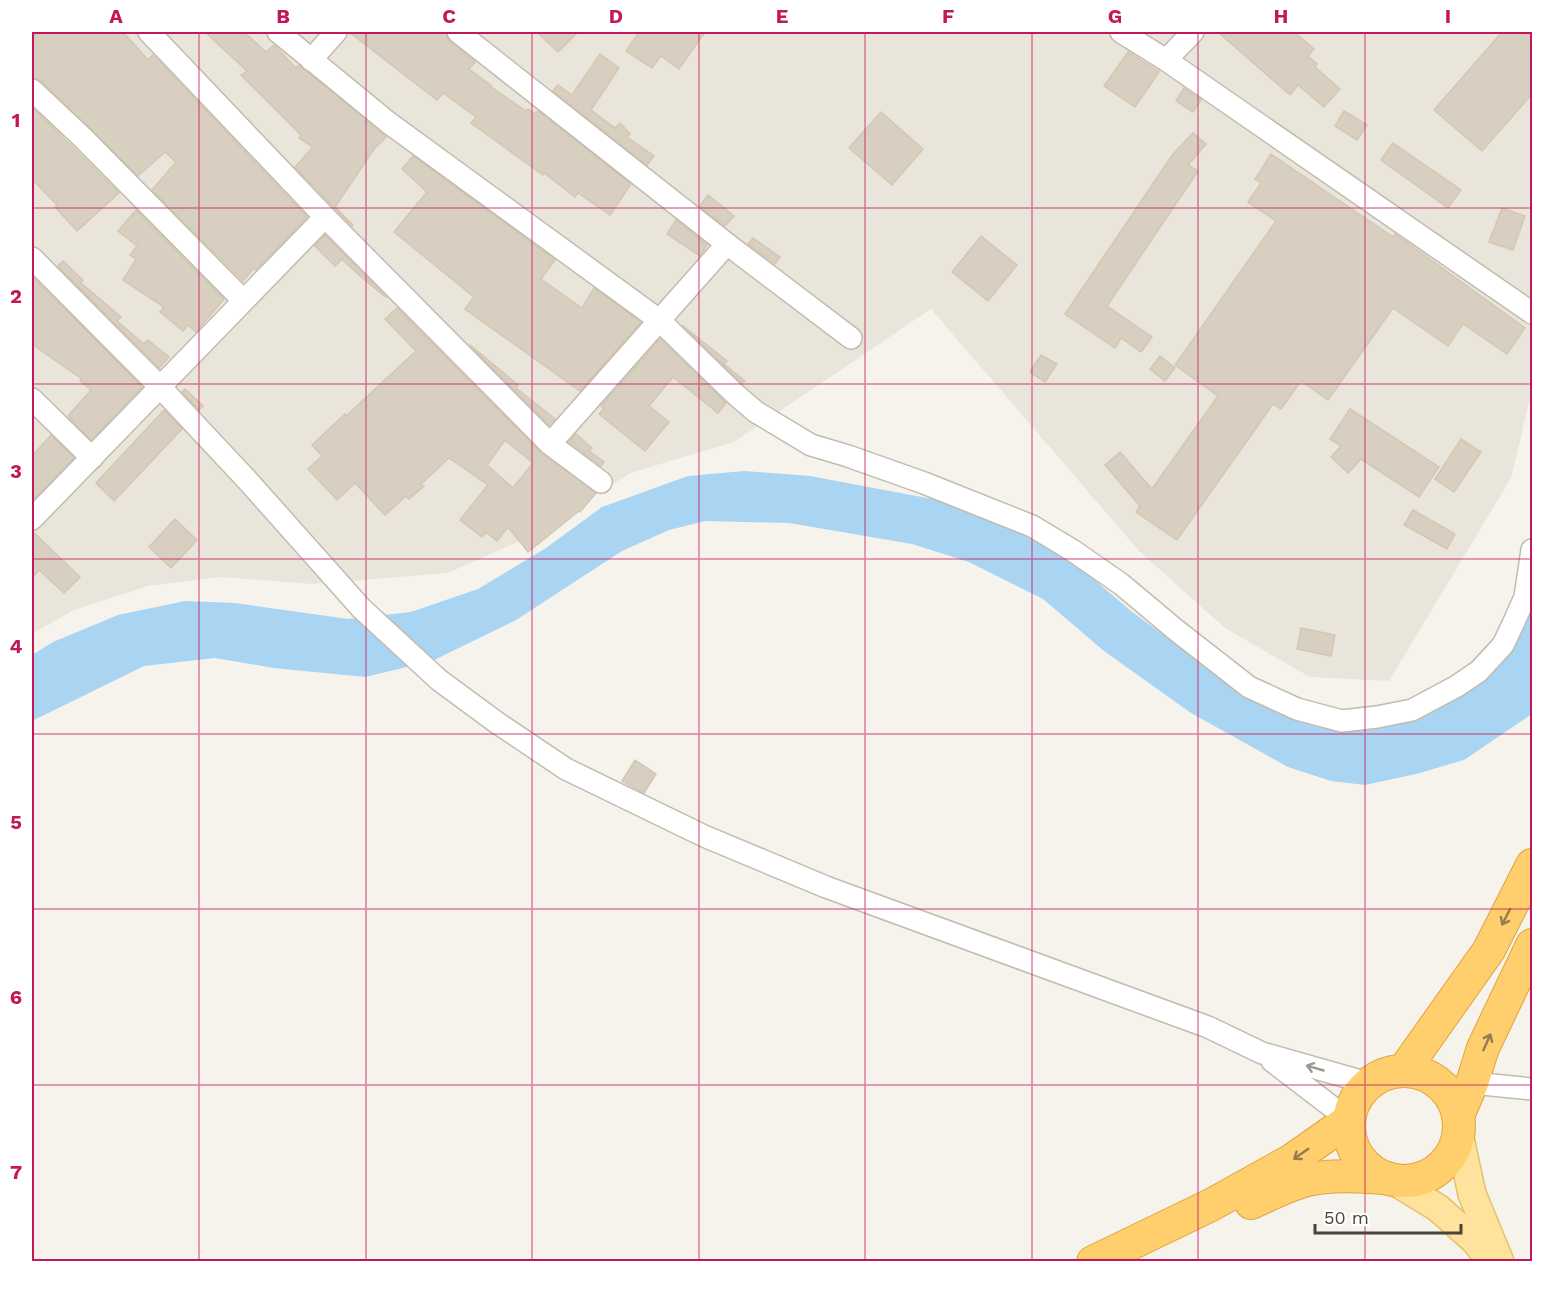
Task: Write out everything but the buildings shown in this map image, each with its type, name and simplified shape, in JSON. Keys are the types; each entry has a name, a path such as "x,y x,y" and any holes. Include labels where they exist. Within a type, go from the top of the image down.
{"highway":[{"path":"1404,1070 1489,950 1533,865"},
{"path":"1135,1262 1275,1191 1312,1179 1351,1176 1409,1181 1427,1176 1442,1166 1453,1151 1483,1048 1533,945"},
{"path":"1389,1179 1374,1172 1356,1154 1351,1143 1349,1120 1355,1100 1368,1083 1385,1073 1404,1070 1423,1074 1439,1083 1452,1098 1459,1125"},
{"path":"1094,1262 1211,1205 1262,1177 1292,1160 1349,1120"}],"main road":[{"path":"1459,1125 1472,1194 1500,1262"},
{"path":"1389,1179 1438,1208 1474,1240 1492,1262"}],"street":[{"path":"149,32 325,217 550,444 601,482"},
{"path":"280,32 389,123 659,320 756,412 811,445 914,479 1032,526 1121,584 1249,687 1297,709 1342,721 1377,717 1412,710 1457,686 1479,671 1503,645 1525,597 1533,550"},
{"path":"311,60 336,32"},
{"path":"458,32 727,244 851,338"},
{"path":"1121,32 1166,60 1533,313"},
{"path":"1166,60 1193,32"},
{"path":"32,90 82,137 243,300"},
{"path":"32,519 325,217"},
{"path":"550,444 727,244"},
{"path":"32,258 161,388 248,481 361,608 439,680 566,769 704,836 826,887 1208,1027 1262,1053 1368,1083"},
{"path":"32,399 92,458"},
{"path":"1262,1053 1349,1120"},
{"path":"1472,1083 1533,1089"}],"shaded area":[{"path":"32,32 1532,32 1532,390 1511,478 1389,681 1310,677 1225,628 1139,551 931,309 734,442 630,473 540,532 448,573 312,584 220,577 148,586 74,610 32,634"}],"water":[{"path":"744,471 810,476 943,501 1004,524 1077,565 1131,611 1211,670 1268,704 1335,731 1375,727 1424,713 1523,626 1532,607 1532,714 1464,760 1416,774 1365,785 1331,781 1288,767 1191,713 1104,651 1043,599 969,562 912,544 789,523 705,521 669,530 622,551 516,620 432,661 365,677 274,668 215,658 144,666 32,721 32,655 53,642 118,615 185,601 235,603 348,619 411,612 478,589 546,548 602,507 688,476"}]}
